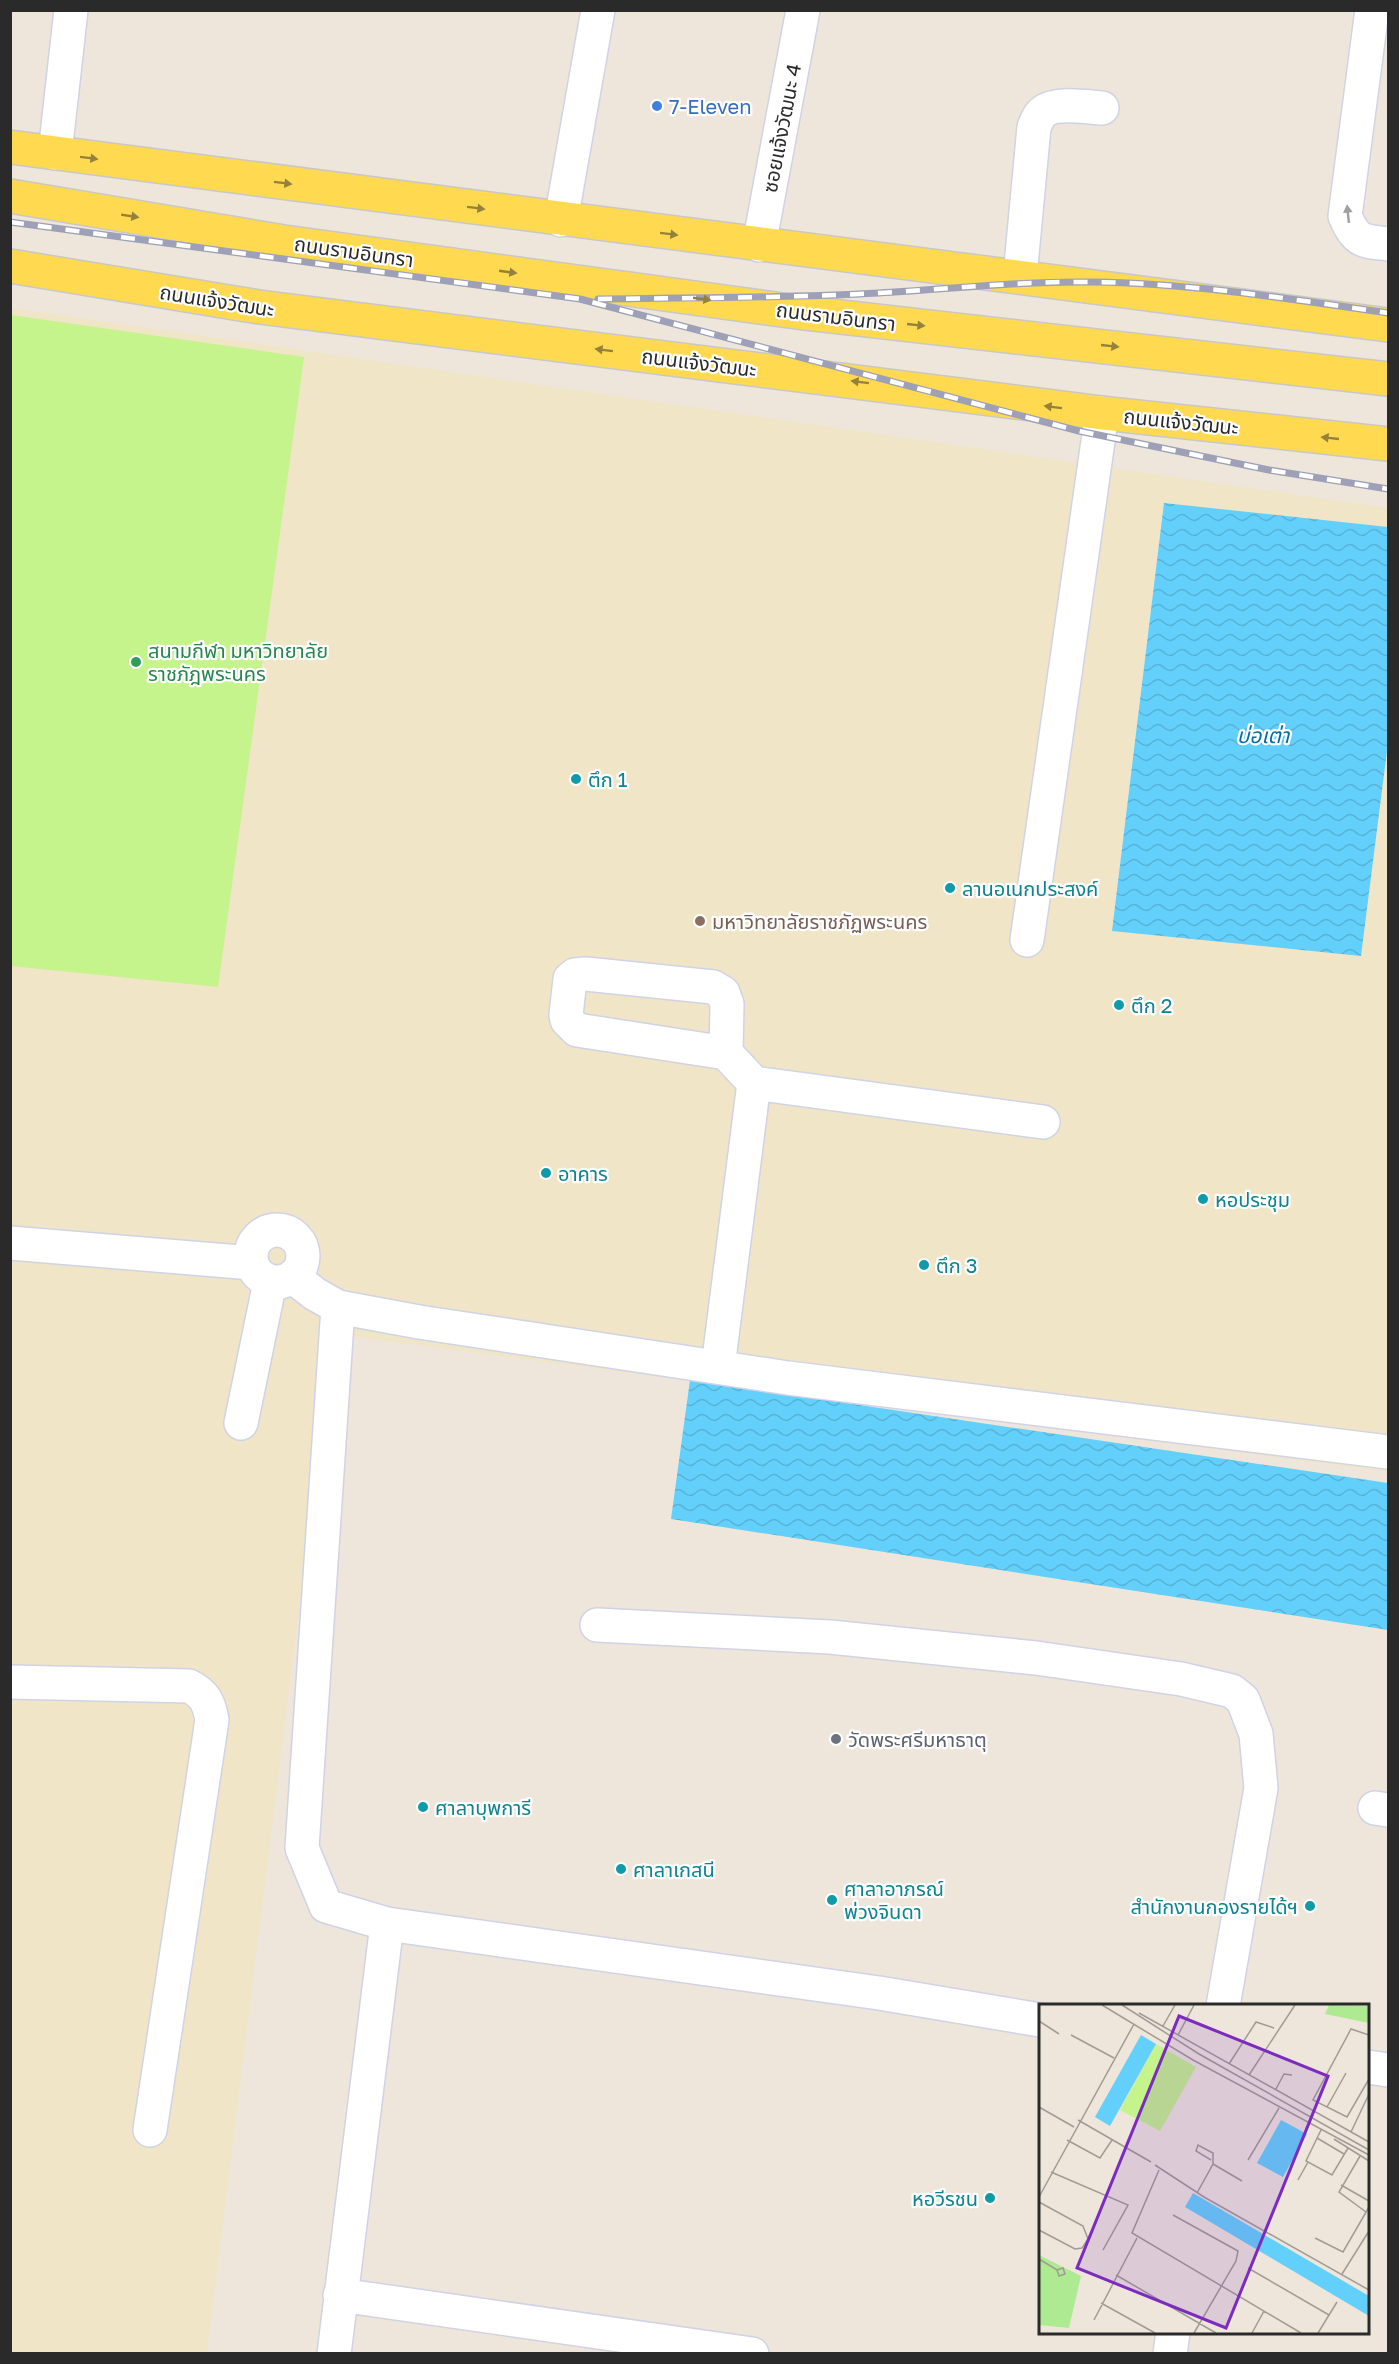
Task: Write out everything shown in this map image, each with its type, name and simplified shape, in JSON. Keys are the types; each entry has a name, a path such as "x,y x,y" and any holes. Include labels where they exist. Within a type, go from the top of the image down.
{"main road":[{"path":"10,147 1389,325"},
{"name":"ถนนรามอินทรา","path":"10,196 284,242 797,312 1389,379"},
{"name":"ถนนแจ้งวัฒนะ","path":"10,266 259,307 1102,413 1389,444"}],"street":[{"path":"55,153 71,10"},
{"path":"561,219 598,10"},
{"name":"ซอยแจ้งวัฒนะ 4","path":"759,245 803,10"},
{"path":"1372,10 1345,216 1357,238 1366,242 1389,244"},
{"path":"1020,276 1034,127 1042,112 1053,108 1067,106 1102,108"},
{"path":"1027,940 1102,413"},
{"path":"726,1053 727,1004 723,993 713,987 586,974 575,975 570,979 566,1015 567,1020 577,1030 726,1053 754,1083 1043,1122"},
{"path":"718,1367 754,1083"},
{"path":"10,1243 272,1274 338,1307 419,1322 788,1377 1389,1452"},
{"path":"241,1423 272,1274"},
{"path":"338,1307 302,1848 326,1905 387,1924 868,1992 1039,2020"},
{"path":"597,1625 830,1637 1024,1657 1181,1679 1232,1691 1243,1700 1256,1734 1261,1788 1223,2004"},
{"path":"10,1682 189,1686 200,1691 209,1703 212,1720 150,2130"},
{"path":"333,2354 387,1924"},
{"path":"1369,2067 1389,2070"},
{"path":"340,2295 752,2354"},
{"path":"1170,2354 1173,2334"}],"shaded area":[{"name":"มหาวิทยาลัยราชภัฏพระนคร","path":"11,308 1388,508 1388,1472 333,1334 207,2353 11,2354"}],"green space":[{"name":"สนามกีฬา มหาวิทยาลัย ราชภัฎพระนคร","path":"11,315 304,357 218,987 11,966"}],"water":[{"name":"บ่อเต่า","path":"1164,503 1388,527 1388,743 1361,956 1112,931"},
{"path":"690,1380 1388,1483 1388,1630 671,1519"}],"railway":[{"path":"10,222 580,299 1079,431 1269,470 1388,489"},
{"path":"598,299 809,296 1012,284 1092,282 1166,285 1277,297 1388,313"}],"place":[{"name":"7-Eleven","path":"657,106"},
{"name":"สนามกีฬา มหาวิทยาลัย ราชภัฎพระนคร","path":"136,662"},
{"name":"ตึก 1","path":"576,779"},
{"name":"ลานอเนกประสงค์","path":"950,888"},
{"name":"มหาวิทยาลัยราชภัฏพระนคร","path":"700,921"},
{"name":"ตึก 2","path":"1119,1005"},
{"name":"อาคาร","path":"546,1173"},
{"name":"หอประชุม","path":"1203,1199"},
{"name":"ตึก 3","path":"924,1265"},
{"name":"วัดพระศรีมหาธาตุ","path":"836,1739"},
{"name":"ศาลาบุพการี","path":"423,1807"},
{"name":"ศาลาเกสนี","path":"621,1869"},
{"name":"ศาลาอาภรณ์ พ่วงจินดา","path":"832,1900"},
{"name":"สำนักงานกองรายได้ฯ","path":"1310,1906"},
{"name":"หอวีรชน","path":"990,2198"}]}
